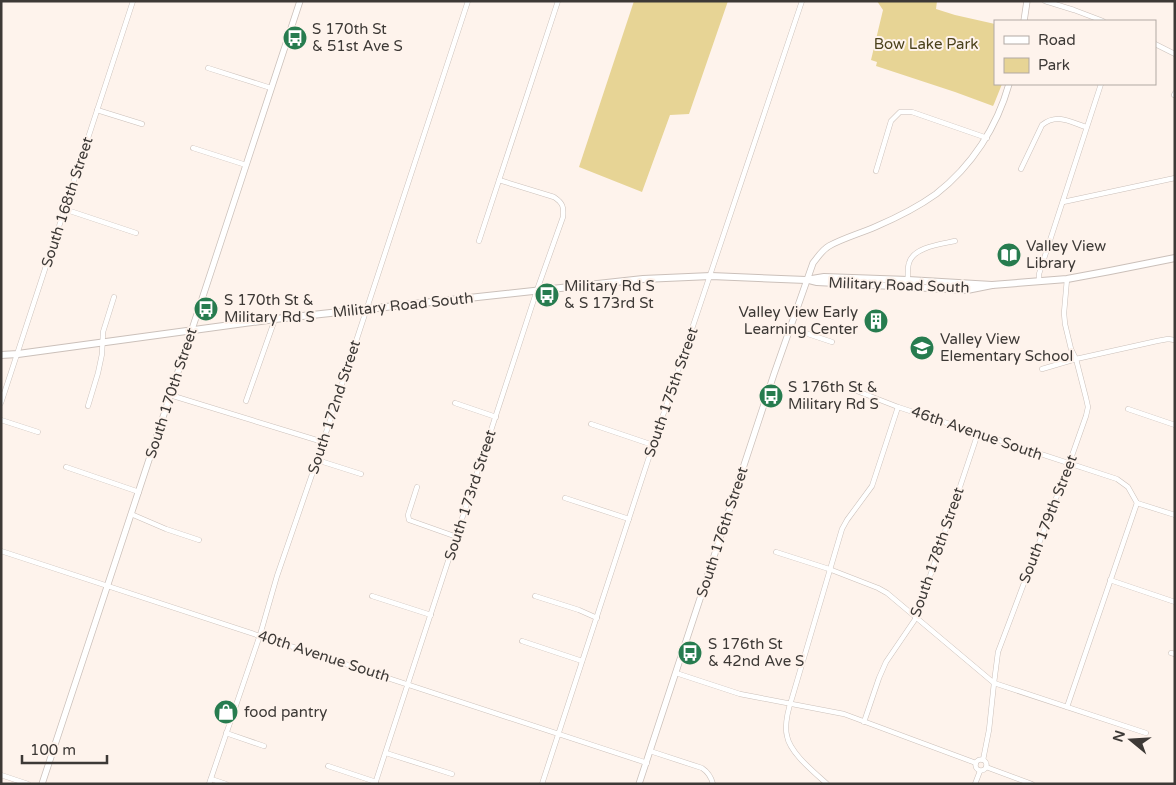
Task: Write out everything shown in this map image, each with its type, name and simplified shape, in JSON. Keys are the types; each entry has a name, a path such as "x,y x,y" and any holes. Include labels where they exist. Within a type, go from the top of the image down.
{"main road":[{"name":"Military Road South","path":"1,355 275,319 643,279 710,276 817,282 908,283 967,290 992,285 1067,279 1175,258"}],"street":[{"name":"South 168th Street","path":"1,403 133,1"},
{"name":"South 170th Street","path":"42,784 300,1"},
{"name":"South 172nd Street","path":"210,781 260,635 277,576 468,1"},
{"path":"479,241 558,1"},
{"name":"South 175th Street","path":"542,784 802,1"},
{"path":"1024,20 1027,1"},
{"path":"1045,1 1100,20"},
{"path":"1156,44 1175,54"},
{"path":"208,68 271,88"},
{"path":"806,280 813,262 829,246 905,212 935,194 960,171 987,138 1009,85"},
{"path":"1039,281 1039,274 1101,85"},
{"path":"97,110 142,124"},
{"path":"876,171 891,121 900,112 912,112 987,138"},
{"path":"1021,169 1042,126 1048,120 1056,118 1086,127"},
{"path":"193,148 246,165"},
{"path":"1063,202 1175,178"},
{"name":"South 173rd Street","path":"376,783 537,290 563,217 560,201 554,197 499,180"},
{"path":"64,208 136,233"},
{"path":"908,283 909,263 915,254 925,248 955,241"},
{"name":"South 179th Street","path":"983,760 989,730 998,652 1069,464 1088,407 1065,324 1067,279"},
{"name":"South 176th Street","path":"640,784 806,280"},
{"path":"88,406 98,374 102,354 103,332 114,297"},
{"path":"246,400 275,319"},
{"path":"790,328 832,342"},
{"path":"1042,369 1157,340 1175,340"},
{"name":"46th Avenue South","path":"856,391 898,407 1117,479 1128,487 1137,502"},
{"path":"170,395 323,442"},
{"path":"455,403 496,416"},
{"path":"827,784 793,752 786,736 786,723 842,529 872,486 898,407"},
{"path":"1128,409 1175,425"},
{"path":"1,420 38,432"},
{"path":"591,424 653,445"},
{"name":"South 178th Street","path":"864,722 886,662 916,618 978,433"},
{"path":"317,460 361,474"},
{"path":"66,468 139,492"},
{"path":"417,487 408,515 409,520 457,537"},
{"path":"565,498 629,519"},
{"path":"1067,707 1137,502 1175,516"},
{"path":"132,514 166,529 199,540"},
{"name":"40th Avenue South","path":"1,551 647,763"},
{"path":"776,552 829,569 887,593 994,682 1146,733"},
{"path":"1110,580 1175,602"},
{"path":"372,596 431,615"},
{"path":"535,596 579,610 597,618"},
{"path":"522,641 582,661"},
{"path":"676,673 740,694 833,712 976,763"},
{"path":"226,733 264,746"},
{"path":"650,751 702,768 707,772 713,784"},
{"path":"386,753 452,774"},
{"path":"976,763 978,760 983,760 986,763 986,767"},
{"path":"976,763 976,768 980,771"},
{"path":"328,766 376,783"},
{"path":"975,784 980,771 986,767"},
{"path":"986,767 1032,784"},
{"path":"1,775 28,784"},
{"path":"210,781 226,784"}],"green space":[{"path":"634,1 728,1 689,114 670,115 642,192 579,167"},
{"name":"Bow Lake Park","path":"877,1 937,1 936,9 994,24 994,85 1002,85 993,106 876,66 877,62 871,60 883,10"}],"place":[{"name":"S 170th St & 51st Ave S","path":"295,38"},
{"name":"Valley View Library","path":"1009,255"},
{"name":"Military Rd S & S 173rd St","path":"547,295"},
{"name":"S 170th St & Military Rd S","path":"206,309"},
{"name":"Valley View Early Learning Center","path":"876,321"},
{"name":"Valley View Elementary School","path":"922,348"},
{"name":"S 176th St & Military Rd S","path":"771,396"},
{"name":"S 176th St & 42nd Ave S","path":"690,653"},
{"name":"food pantry","path":"226,712"}]}
